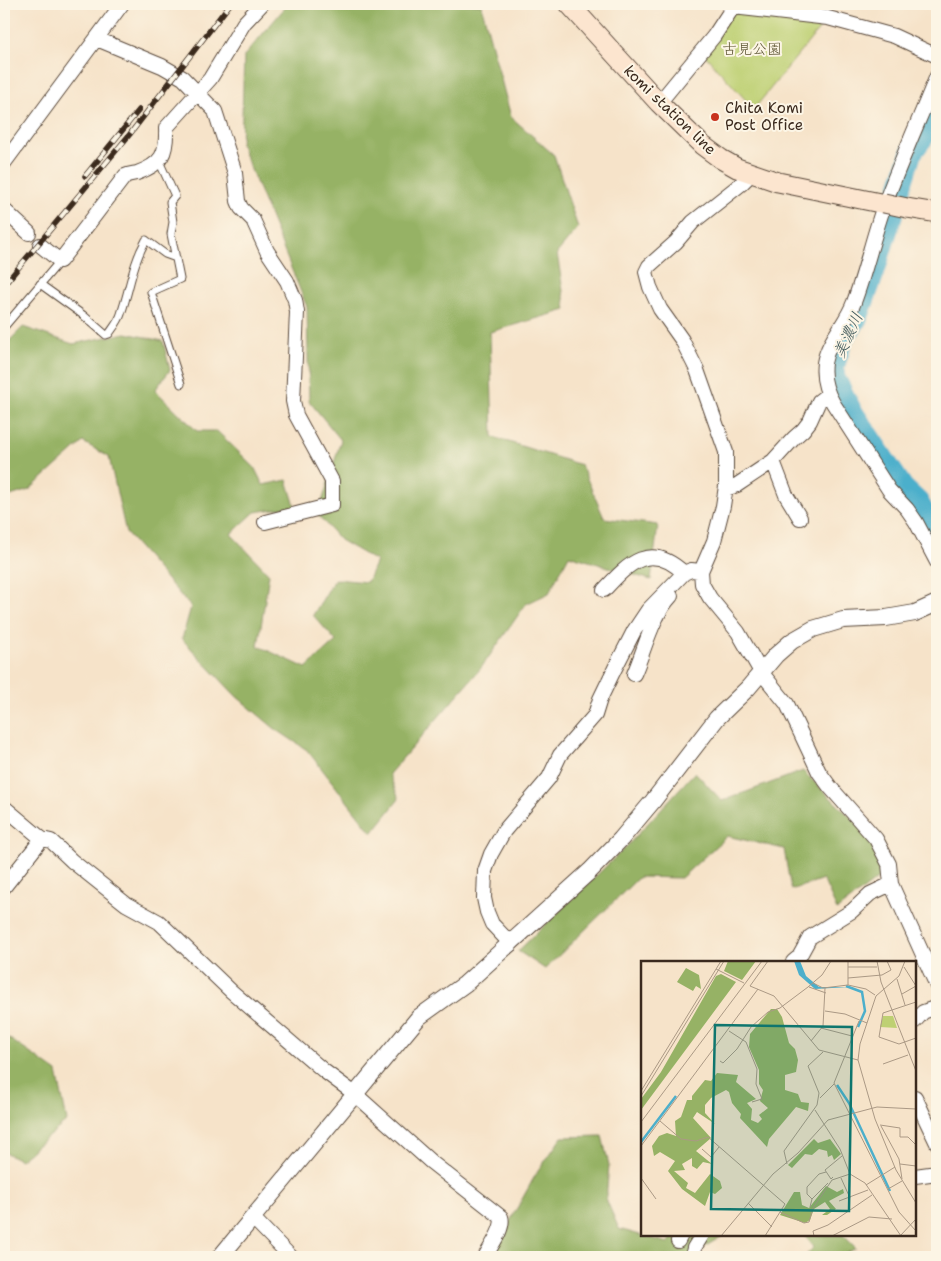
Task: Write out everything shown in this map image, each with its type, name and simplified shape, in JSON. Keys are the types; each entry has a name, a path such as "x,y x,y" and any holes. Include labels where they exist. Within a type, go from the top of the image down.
{"main road":[{"name":"komi station line","path":"568,4 659,103 702,145 737,168 778,182 937,213"}],"street":[{"path":"4,163 122,4"},
{"path":"40,245 60,260 126,176 159,161 167,147 166,128 210,79 244,23 262,4"},
{"path":"659,103 714,36 734,5 828,18 894,36 937,56"},
{"path":"97,39 162,66 183,78 216,111 235,173 235,189 241,208 252,220 267,251 287,281 295,300 297,312 293,401 296,415 332,481 332,505 265,522"},
{"path":"937,76 884,204 854,302 843,325 830,344 823,374 828,394 889,490 907,509 916,522 937,562"},
{"path":"749,172 747,178 741,184 693,222 646,272 650,287 660,309 682,340 697,370 726,452 726,490 714,541 701,574 702,584 710,598 738,632 761,672 787,704 819,772 876,839 889,864 891,884 937,986"},
{"path":"4,210 29,233"},
{"path":"726,490 737,486 773,461 803,430 810,421 820,400 828,394"},
{"path":"773,461 786,495 800,518"},
{"path":"604,590 625,567 638,559 661,559 672,563 684,573"},
{"path":"511,944 492,924 487,912 484,898 485,871 491,854 509,823 549,778 560,755 595,715 600,699 634,631 648,610 684,573 691,570 701,574"},
{"path":"634,674 651,630 668,600 693,577 701,574"},
{"path":"220,1257 419,1016 465,984 590,871 621,839 718,718 748,688 776,655 792,641 814,629 843,620 886,618 915,613 937,603"},
{"path":"4,807 42,839 50,841 126,904 159,922 231,991 324,1071 355,1094 431,1162 502,1217 502,1227 484,1257"},
{"path":"4,887 42,839"},
{"path":"794,961 810,937 852,911 870,894 891,884"},
{"path":"917,1015 937,1007"},
{"path":"916,1099 937,1143"},
{"path":"916,1176 937,1173"},
{"path":"253,1218 291,1257"},
{"path":"692,1257 694,1248 701,1236"}],"lane":[{"path":"159,161 174,196 170,202 173,222 171,234 180,279 151,292 182,384"},
{"path":"40,284 83,314 106,335 109,334 121,316 137,255 146,240 165,254 176,258"},
{"path":"4,327 60,260"}],"green space":[{"path":"288,4 481,4 511,117 554,155 578,228 557,253 566,310 490,332 493,437 581,465 604,518 658,525 651,580 569,555 549,593 526,604 481,668 389,774 399,799 372,833 307,750 274,728 236,696 182,639 191,607 126,533 109,457 83,442 29,490 4,498 4,346 23,327 73,344 126,333 163,341 170,370 155,390 197,431 217,431 254,467 263,485 287,480 295,506 255,512 231,534 269,574 258,646 306,668 336,641 313,615 335,579 367,582 376,561 340,540 318,515 341,440 309,401 307,307 241,145 244,56"},
{"name":"古見公園","path":"733,7 828,18 754,109 701,51"},
{"path":"803,771 871,837 885,873 837,910 823,879 791,890 784,849 727,836 681,878 639,877 545,969 518,951 626,847 695,772 722,801"},
{"path":"4,1035 57,1072 67,1121 20,1160 4,1152"},
{"path":"602,1136 609,1165 606,1199 619,1229 668,1243 674,1236 722,1236 701,1249 698,1257 490,1257 536,1174 562,1137"},
{"path":"805,1236 844,1236 856,1248 840,1257 804,1257 814,1247"}],"waterway":[{"name":"美濃川","path":"937,119 911,153 874,272 858,316 843,337 834,366 834,377 851,410 903,488 918,502 937,536"}],"railway":[{"path":"4,285 130,134 230,4"},
{"path":"85,176 139,110"}],"place":[{"name":"Chita Komi Post Office","path":"715,117"}]}
